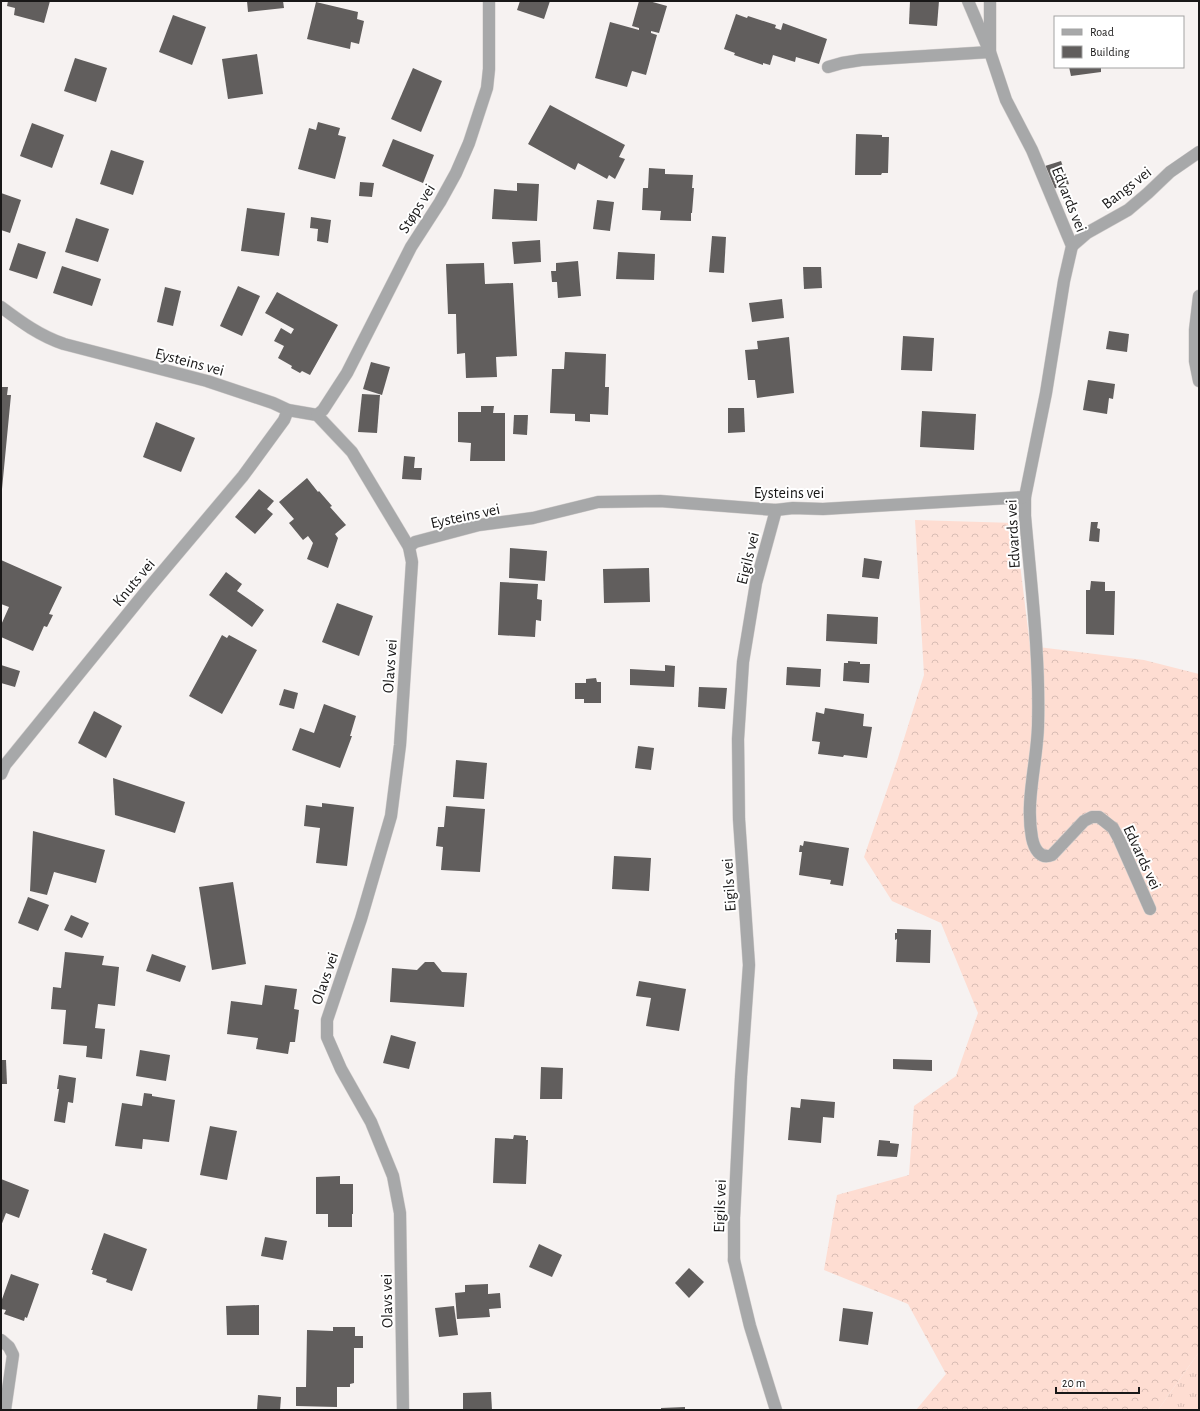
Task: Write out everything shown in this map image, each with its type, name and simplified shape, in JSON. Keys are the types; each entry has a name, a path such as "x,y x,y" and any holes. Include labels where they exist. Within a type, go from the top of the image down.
{"street":[{"name":"Støps vei","path":"317,415 323,410 347,374 411,247 440,202 456,173 469,143 486,88 489,69 489,1"},
{"path":"828,67 861,60 990,52 968,1"},
{"name":"Edvards vei","path":"990,1 990,52 1006,100 1032,150 1072,246 1064,281 1046,393 1024,497 1038,694 1038,727 1030,801 1030,827 1036,850 1040,854 1049,856 1084,821 1092,816 1099,817 1113,828 1150,909"},
{"name":"Bangs vei","path":"1072,246 1087,233 1128,210 1170,172 1199,152"},
{"path":"1199,296 1195,330 1195,361 1199,381"},
{"name":"Eysteins vei","path":"1,307 28,327 53,340 206,381 273,403 288,410 317,415"},
{"name":"Knuts vei","path":"1,774 5,764 142,596 243,476 284,420 288,410"},
{"path":"317,415 352,452 409,547"},
{"name":"Eysteins vei","path":"409,547 415,542 479,525 533,518 598,502 660,502 776,510 793,508 823,509 1024,497"},
{"name":"Eigils vei","path":"776,510 756,583 745,646 738,731 740,819 749,965 734,1218 734,1260 750,1326 776,1410"},
{"name":"Olavs vei","path":"403,1410 400,1213 393,1176 371,1122 341,1069 327,1037 327,1020 362,919 392,816 400,745 412,562 409,547"},
{"path":"1,1340 9,1348 13,1355 5,1410"}],"green space":[{"path":"915,520 1015,523 1030,646 1144,660 1199,674 1199,1352 1158,1410 916,1410 946,1374 908,1304 824,1270 837,1195 909,1175 914,1106 956,1076 978,1013 941,923 892,901 864,857 897,761 924,675"},
{"path":"1199,1352 1199,1410 1158,1410"}],"building":[{"path":"8,1 50,1 44,23 14,15 15,8 7,6"},
{"path":"247,1 283,1 284,8 248,12"},
{"path":"520,1 550,1 544,19 517,10"},
{"path":"639,1 649,1 667,6 659,33 651,31 651,33 657,35 646,75 632,71 627,87 595,78 610,22 639,30 639,28 632,26"},
{"path":"910,1 939,1 937,26 909,24"},
{"path":"316,2 358,12 357,19 364,21 359,44 351,42 350,49 307,39"},
{"path":"736,14 747,18 748,16 776,25 775,28 781,30 783,23 827,39 819,64 796,57 795,62 773,55 770,65 763,63 763,65 734,55 735,53 724,49"},
{"path":"173,15 206,27 192,65 159,52"},
{"path":"257,54 263,94 228,99 222,59"},
{"path":"75,58 107,68 96,102 64,91"},
{"path":"413,68 442,81 421,132 391,119"},
{"path":"1069,68 1101,68 1101,72 1071,76"},
{"path":"550,105 625,145 619,157 625,159 615,179 609,175 607,179 578,163 575,170 528,144"},
{"path":"318,122 340,128 338,135 346,137 335,179 298,169 309,128 316,130"},
{"path":"32,123 64,135 52,168 20,156"},
{"path":"856,134 882,135 882,137 889,137 888,173 882,173 881,175 855,175"},
{"path":"393,139 434,155 423,183 382,166"},
{"path":"111,150 144,161 133,195 100,184"},
{"path":"1061,161 1069,184 1053,189 1045,166"},
{"path":"649,168 665,169 665,174 693,175 692,188 694,188 691,221 660,220 661,211 642,210 643,188 648,188"},
{"path":"360,182 374,183 372,197 359,196"},
{"path":"517,183 539,184 537,221 492,219 494,189 517,191"},
{"path":"1,193 21,200 10,233 1,230"},
{"path":"597,200 614,202 610,231 593,229"},
{"path":"247,208 285,213 279,256 241,251"},
{"path":"311,217 331,220 328,243 317,241 318,229 310,228"},
{"path":"76,218 109,229 98,262 65,252"},
{"path":"712,236 726,237 724,273 709,272"},
{"path":"540,240 541,262 514,264 512,242"},
{"path":"18,243 46,252 37,279 9,270"},
{"path":"618,252 655,254 654,280 616,279"},
{"path":"578,261 581,296 558,298 557,282 552,282 551,271 556,271 556,263"},
{"path":"484,263 485,284 513,283 517,356 496,357 497,377 466,378 465,353 457,354 456,314 448,314 446,264"},
{"path":"62,266 101,279 92,306 53,293"},
{"path":"803,267 821,267 822,288 804,289"},
{"path":"238,286 260,296 242,336 220,326"},
{"path":"165,287 181,291 173,326 157,322"},
{"path":"277,292 338,325 310,375 302,371 300,373 291,368 292,366 278,358 284,346 274,341 281,328 291,334 294,329 265,313"},
{"path":"782,299 784,318 752,322 749,303"},
{"path":"1109,331 1129,334 1127,352 1106,349"},
{"path":"903,336 934,338 932,371 901,370"},
{"path":"789,337 794,393 757,398 755,380 748,380 745,350 758,349 757,341"},
{"path":"565,352 606,354 605,387 609,387 608,415 590,414 590,422 575,421 575,414 550,413 552,369 564,369"},
{"path":"371,362 390,367 382,395 363,389"},
{"path":"1088,380 1115,384 1113,399 1109,398 1107,414 1083,410"},
{"path":"1,387 8,387 7,395 11,395 2,489 1,489"},
{"path":"362,394 380,395 377,433 358,432"},
{"path":"481,406 494,406 493,413 505,413 505,461 470,461 471,443 458,442 458,412 481,412"},
{"path":"728,408 744,408 745,432 728,433"},
{"path":"922,411 976,414 974,450 920,447"},
{"path":"514,415 528,415 527,435 513,434"},
{"path":"156,422 195,438 181,472 143,457"},
{"path":"404,456 415,457 414,468 422,468 421,480 402,479"},
{"path":"307,478 332,506 330,507 346,525 335,534 338,538 328,568 307,559 313,543 308,536 303,540 289,523 294,519 279,502"},
{"path":"259,489 274,501 267,509 273,514 255,534 235,517"},
{"path":"1091,522 1098,522 1097,528 1100,529 1099,542 1089,541"},
{"path":"510,548 547,551 545,581 509,578"},
{"path":"864,558 882,561 879,579 862,577"},
{"path":"1,560 62,587 49,614 53,615 47,627 44,626 33,651 1,637 1,625 9,607 1,604"},
{"path":"649,568 650,602 604,603 603,569"},
{"path":"226,572 242,584 237,591 264,610 252,627 209,595"},
{"path":"1091,581 1105,582 1105,591 1115,591 1114,635 1086,634 1086,590 1090,590"},
{"path":"500,582 538,584 537,599 542,600 541,621 536,620 535,637 498,635"},
{"path":"337,603 373,616 359,656 322,642"},
{"path":"827,614 878,617 877,644 826,641"},
{"path":"222,635 227,638 229,635 257,650 222,714 189,696"},
{"path":"848,661 860,662 860,664 870,664 869,683 843,681 844,663 848,663"},
{"path":"1,665 20,671 15,687 1,683"},
{"path":"665,665 675,666 674,687 630,685 630,669 665,671"},
{"path":"787,667 821,669 820,687 786,685"},
{"path":"596,678 597,682 601,682 601,703 584,703 584,699 575,699 575,683 586,683 586,679"},
{"path":"699,687 727,688 725,709 698,707"},
{"path":"284,689 298,693 294,709 279,705"},
{"path":"324,704 356,716 350,736 352,736 340,768 292,750 300,728 314,733"},
{"path":"825,708 864,714 863,726 872,727 867,758 818,754 820,742 812,741 816,712 824,714"},
{"path":"94,711 122,726 106,758 78,743"},
{"path":"638,746 654,748 651,770 635,768"},
{"path":"456,760 487,763 484,799 453,797"},
{"path":"113,778 185,802 175,833 115,815"},
{"path":"322,803 354,807 347,866 316,863 320,828 304,826 306,805 322,807"},
{"path":"446,806 485,809 480,872 441,870 443,847 436,846 438,827 444,827"},
{"path":"33,831 105,850 96,883 54,872 47,895 30,891"},
{"path":"804,841 849,848 843,886 830,884 831,880 799,875 802,852 799,852 800,845 803,846"},
{"path":"614,856 651,858 649,891 612,889"},
{"path":"233,882 246,964 212,970 199,887"},
{"path":"28,897 49,905 38,931 18,923"},
{"path":"71,915 89,923 82,938 64,930"},
{"path":"897,929 931,930 930,963 896,962 897,939 895,940 895,933 897,933"},
{"path":"65,952 104,956 102,965 119,967 115,1006 98,1004 95,1028 105,1029 102,1059 86,1057 87,1046 63,1044 66,1010 51,1009 53,987 61,988"},
{"path":"152,954 186,966 180,982 146,971"},
{"path":"425,962 434,962 442,972 467,973 464,1007 390,1002 392,968 417,970"},
{"path":"639,981 686,989 679,1031 646,1026 651,998 636,996"},
{"path":"265,985 297,989 294,1009 299,1010 295,1042 290,1042 288,1054 256,1049 258,1038 227,1034 231,1001 262,1005"},
{"path":"391,1035 416,1042 409,1069 383,1063"},
{"path":"140,1050 170,1055 166,1081 136,1076"},
{"path":"893,1059 932,1060 932,1071 893,1069"},
{"path":"1,1060 6,1060 7,1084 1,1084"},
{"path":"541,1067 563,1068 562,1099 540,1099"},
{"path":"59,1075 76,1078 73,1103 68,1102 65,1123 54,1121 59,1089 57,1089"},
{"path":"144,1093 175,1100 169,1142 143,1139 142,1149 115,1146 122,1103 142,1106"},
{"path":"801,1099 835,1102 834,1118 823,1117 821,1143 788,1140 791,1107 800,1108"},
{"path":"210,1126 237,1131 227,1180 200,1175"},
{"path":"514,1135 526,1136 526,1140 528,1140 526,1184 493,1183 495,1138 513,1139"},
{"path":"879,1140 899,1144 897,1157 877,1156"},
{"path":"340,1176 340,1184 353,1184 352,1227 328,1227 328,1214 316,1214 316,1177"},
{"path":"1,1179 29,1190 19,1218 6,1213 1,1226"},
{"path":"104,1233 147,1249 132,1291 106,1282 107,1279 92,1274 93,1270 91,1270"},
{"path":"265,1237 287,1241 283,1260 261,1256"},
{"path":"539,1244 562,1255 552,1277 529,1267"},
{"path":"689,1268 704,1282 689,1298 675,1283"},
{"path":"11,1274 39,1284 27,1318 25,1317 24,1321 4,1314 6,1310 1,1309 1,1302"},
{"path":"488,1284 488,1294 500,1293 501,1308 489,1309 490,1317 457,1319 455,1293 465,1292 465,1285"},
{"path":"259,1305 259,1335 227,1335 226,1306"},
{"path":"454,1306 458,1335 439,1337 435,1308"},
{"path":"843,1308 873,1312 868,1345 839,1341"},
{"path":"333,1327 355,1327 355,1336 363,1336 363,1348 354,1348 354,1383 350,1384 350,1387 337,1387 337,1407 296,1406 296,1387 306,1387 307,1330 333,1331"},
{"path":"491,1392 492,1410 463,1410 463,1393"},
{"path":"258,1395 281,1397 280,1410 257,1410"},
{"path":"685,1407 685,1410 661,1410 661,1408"}]}
